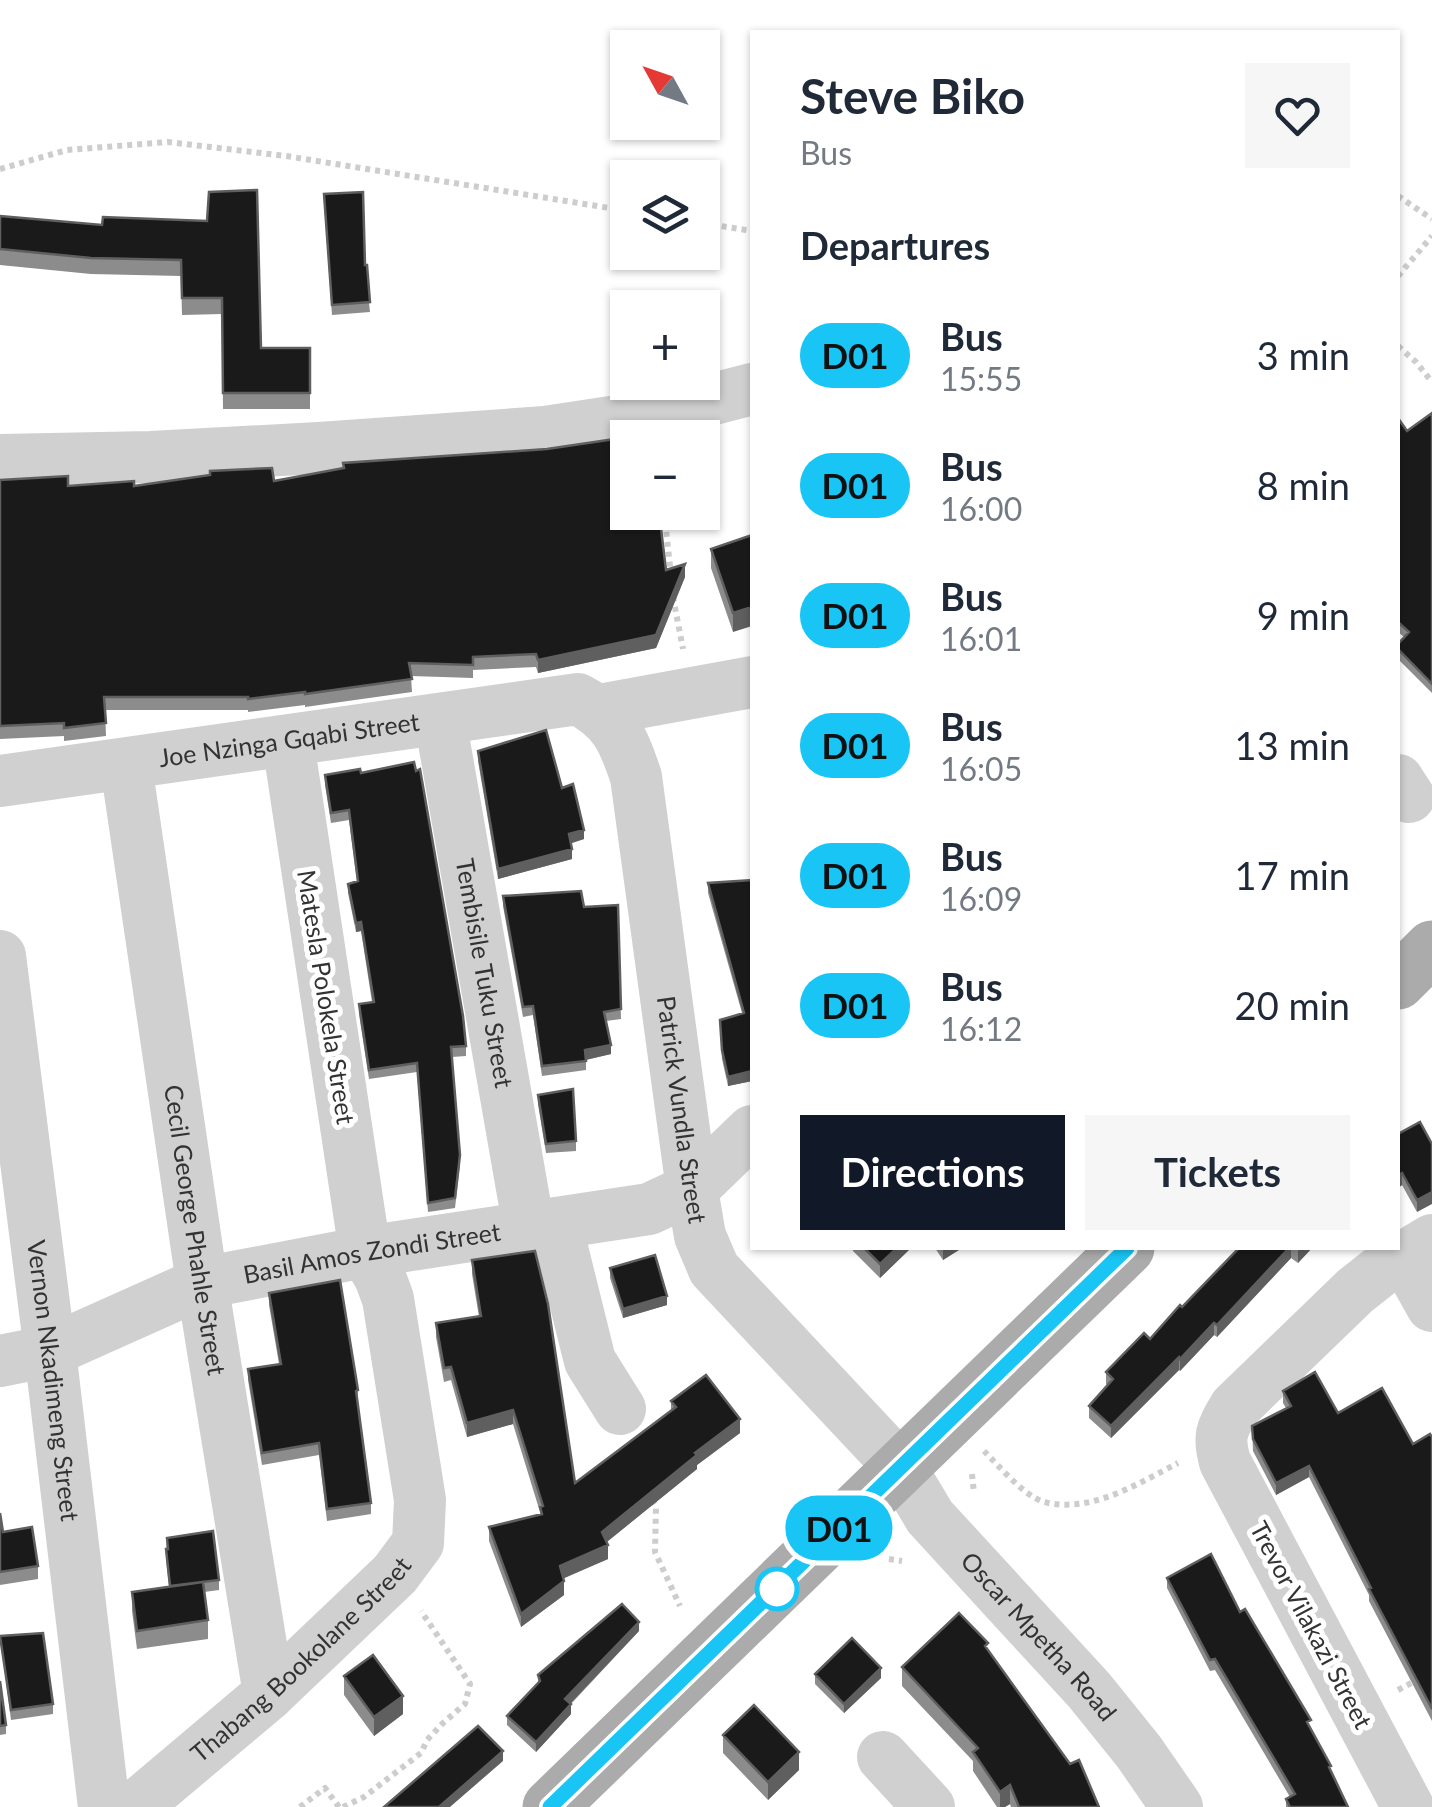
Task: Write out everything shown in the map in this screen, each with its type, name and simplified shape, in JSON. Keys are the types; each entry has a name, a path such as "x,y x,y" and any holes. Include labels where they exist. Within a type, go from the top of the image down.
{"main road":[{"path":"1400,980 1432,948"},
{"path":"550,1807 1125,1250"}],"street":[{"path":"0,460 151,457 545,432 644,417 750,390"},
{"name":"Joe Nzinga Gqabi Street","path":"0,782 440,719 694,694 750,682"},
{"name":"Patrick Vundla Street","path":"588,705 623,740 636,777 700,1236 714,1269 900,1466"},
{"name":"Tembisile Tuku Street","path":"440,719 542,1226 590,1361 620,1409"},
{"name":"Matesla Polokela Street","path":"288,742 365,1252"},
{"name":"Cecil George Phahle Street","path":"126,765 202,1283 268,1694"},
{"name":"Vernon Nkadimeng Street","path":"0,956 25,1356 104,1807"},
{"name":"Basil Amos Zondi Street","path":"25,1356 202,1283 365,1252 649,1209 692,1189 750,1134"},
{"path":"1219,1441 1235,1407 1355,1291 1418,1248 1432,1306"},
{"name":"Thabang Bookolane Street","path":"135,1807 268,1694 395,1574 418,1543 420,1500 388,1299 365,1252"},
{"name":"Trevor Vilakazi Street","path":"1219,1441 1225,1462 1408,1807"},
{"name":"Oscar Mpetha Road","path":"900,1466 930,1517 1089,1690 1177,1807"},
{"path":"883,1757 929,1807"}],"path":[{"path":"0,168 67,150 168,142 286,156 610,208"},
{"path":"1400,197 1432,219"},
{"path":"720,226 750,230"},
{"path":"1400,274 1432,236"},
{"path":"1400,348 1432,382"},
{"path":"668,530 674,608 694,694"},
{"path":"984,1450 1028,1493 1044,1502 1081,1504 1119,1494 1219,1441"},
{"path":"646,1492 656,1506 654,1552 680,1606"},
{"path":"300,1807 325,1788 341,1807 364,1798 421,1753 427,1740 465,1704 470,1684 395,1574"}],"building":[{"path":"257,190 261,348 310,348 310,393 223,393 222,298 182,298 181,260 91,258 0,249 0,216 102,225 103,217 207,221 209,192"},
{"path":"363,192 370,302 332,305 324,194"},
{"path":"1432,413 1432,684 1400,651 1400,642 1409,632 1400,624 1400,421 1407,431"},
{"path":"610,440 610,530 661,530 666,570 685,564 656,635 538,660 536,654 473,657 473,665 409,663 412,679 305,694 248,699 104,697 106,723 64,728 64,723 0,726 0,480 68,476 68,486 134,481 134,486 210,475 210,471 272,468 274,481 344,468 343,463 547,449"},
{"path":"750,536 750,608 733,613 711,549"},
{"path":"546,730 562,788 573,784 584,830 569,834 572,849 498,869 478,751"},
{"path":"414,762 416,771 420,769 466,1046 451,1047 460,1155 455,1198 428,1203 417,1063 369,1070 359,1004 374,1002 361,922 356,923 348,884 358,881 349,810 331,813 325,775 360,769 361,773"},
{"path":"750,880 750,1072 728,1077 720,1020 744,1013 708,883"},
{"path":"581,891 584,907 618,905 621,1009 604,1012 611,1045 585,1050 586,1061 542,1066 533,1006 523,1007 503,896"},
{"path":"573,1089 576,1141 546,1144 538,1095"},
{"path":"1420,1122 1432,1144 1432,1192 1417,1200 1400,1174 1400,1133"},
{"path":"866,1250 895,1250 880,1264"},
{"path":"1237,1250 1287,1250 1217,1325 1214,1323 1111,1426 1089,1406 1113,1379 1106,1372 1144,1333 1150,1339"},
{"path":"535,1251 548,1304 575,1483 676,1407 671,1401 706,1375 740,1419 602,1532 608,1545 560,1566 564,1581 521,1614 489,1527 542,1514 543,1506 513,1410 467,1423 451,1367 444,1368 436,1323 481,1316 472,1260"},
{"path":"655,1255 667,1296 623,1309 610,1268"},
{"path":"340,1280 371,1503 327,1509 319,1443 262,1453 248,1369 281,1364 269,1293"},
{"path":"1315,1372 1338,1413 1382,1388 1413,1444 1430,1434 1432,1437 1432,1709 1309,1466 1276,1483 1253,1439 1252,1426 1291,1406 1283,1391"},
{"path":"0,1513 3,1532 32,1527 38,1566 0,1572"},
{"path":"213,1531 219,1580 170,1586 167,1538"},
{"path":"1211,1554 1240,1612 1245,1609 1311,1720 1307,1722 1348,1807 1290,1807 1286,1799 1295,1794 1215,1659 1210,1660 1167,1578"},
{"path":"203,1582 208,1620 137,1631 132,1592"},
{"path":"622,1604 639,1622 565,1699 571,1704 536,1742 507,1716 540,1681 538,1675"},
{"path":"959,1613 988,1643 985,1646 1070,1764 1079,1760 1099,1807 1019,1807 1010,1785 1000,1792 973,1752 978,1748 902,1667"},
{"path":"43,1633 53,1704 11,1710 0,1636"},
{"path":"852,1638 881,1668 844,1704 815,1674"},
{"path":"373,1655 403,1696 374,1717 344,1676"},
{"path":"0,1681 6,1725 0,1726"},
{"path":"754,1705 799,1752 768,1782 723,1735"},
{"path":"478,1726 503,1751 439,1807 384,1807"}],"bus line":[{"name":"D01","path":"550,1807 1125,1250"}]}
